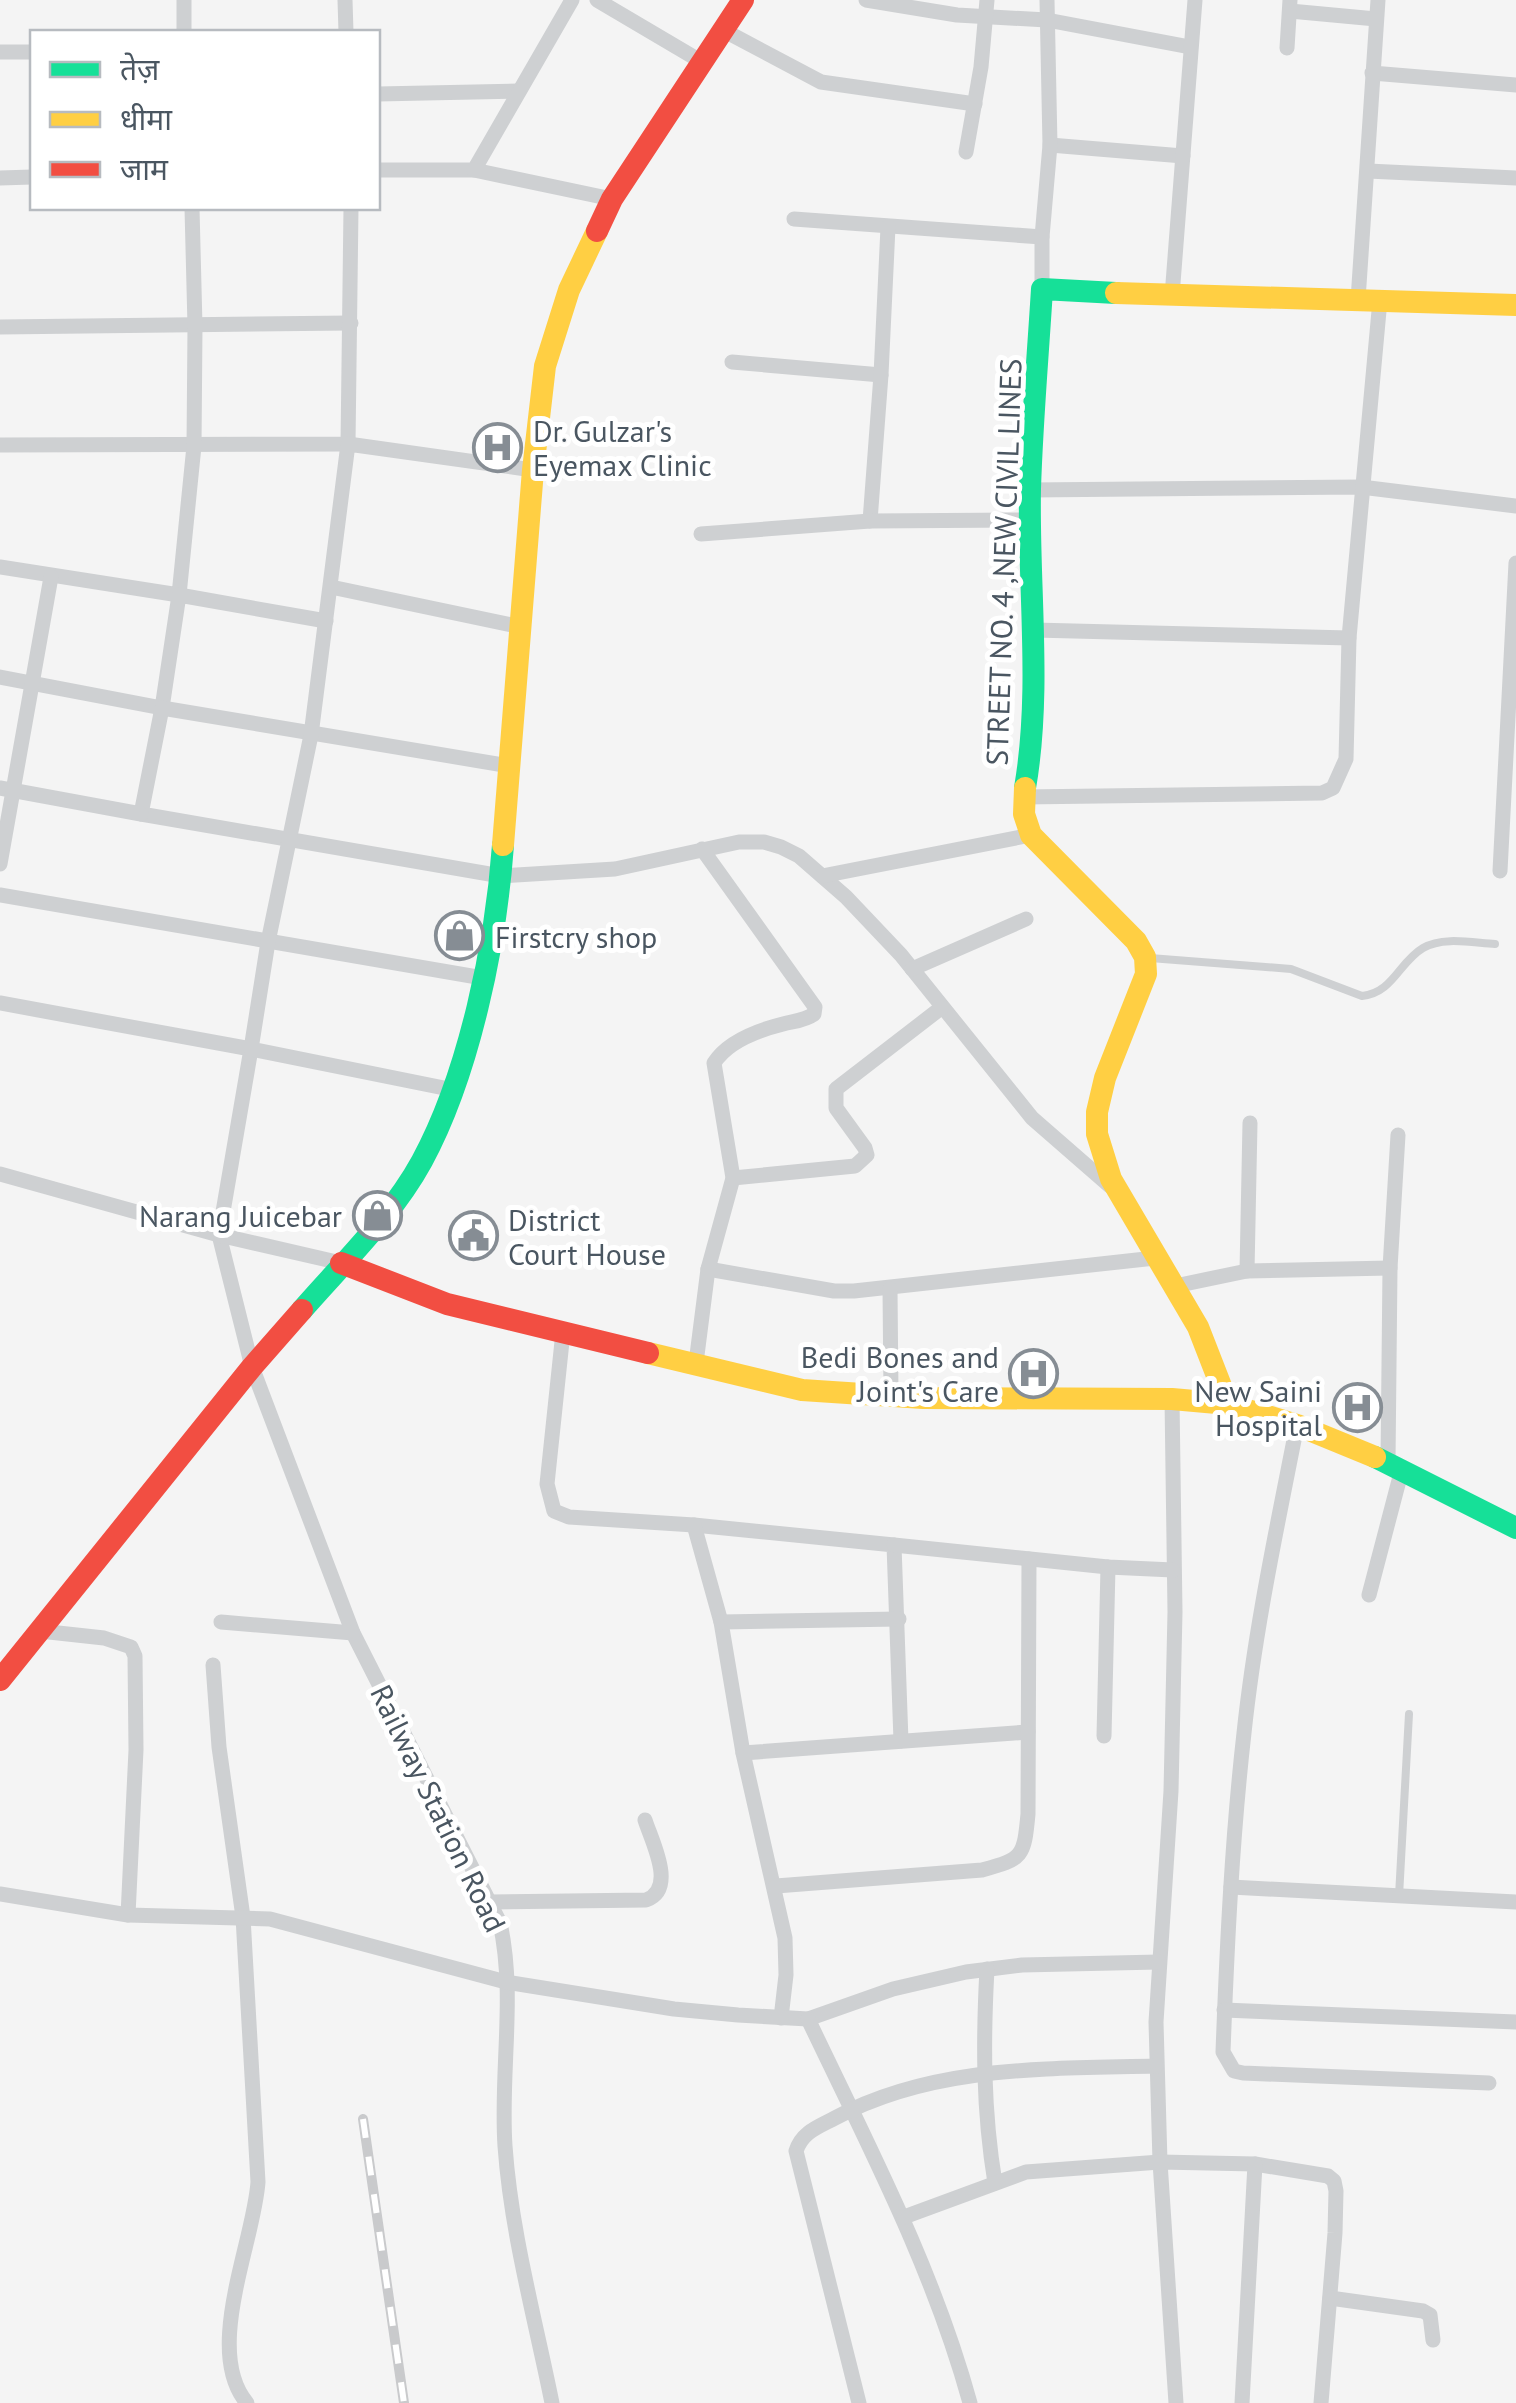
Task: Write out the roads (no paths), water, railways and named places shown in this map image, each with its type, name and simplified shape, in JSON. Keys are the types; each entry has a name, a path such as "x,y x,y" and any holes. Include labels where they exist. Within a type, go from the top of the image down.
{"main road":[{"path":"0,1680 252,1367 378,1225 421,1163 454,1090 483,978 501,876 533,470 545,366 569,290 612,199 743,0"},
{"path":"1042,289 1516,305"},
{"name":"STREET NO. 4 ,NEW CIVIL LINES","path":"1031,835 1024,814 1031,752 1034,630 1030,490 1042,289"},
{"path":"1031,835 1136,941 1145,957 1146,974 1100,1095 1096,1116 1098,1138 1118,1192 1175,1286 1218,1368 1228,1404"},
{"path":"342,1263 447,1304 802,1390 923,1398 1172,1399 1228,1404 1297,1424 1395,1465 1516,1528"}],"street":[{"path":"184,0 184,30"},
{"path":"345,0 346,30"},
{"path":"474,170 572,0"},
{"path":"597,0 702,62"},
{"path":"866,0 987,18 1047,20 1190,47"},
{"path":"966,152 987,0"},
{"path":"1042,289 1050,145 1047,0"},
{"path":"1172,296 1195,0"},
{"path":"1024,796 1322,794 1333,788 1346,759 1349,638 1361,488 1369,300 1368,171 1378,0"},
{"path":"1286,48 1290,5 1376,18"},
{"path":"723,30 821,82 975,104"},
{"path":"0,52 30,52"},
{"path":"1372,74 1516,85"},
{"path":"380,94 519,91"},
{"path":"1050,145 1183,156"},
{"path":"380,170 474,170 612,199"},
{"path":"1368,171 1516,178"},
{"path":"0,178 30,177"},
{"path":"141,814 179,595 194,446 192,210"},
{"path":"219,1235 268,942 311,735 331,587 348,444 351,210"},
{"path":"794,219 1042,237"},
{"path":"870,521 882,375 888,227"},
{"path":"0,327 351,324"},
{"path":"732,362 882,375"},
{"path":"0,445 348,444 533,470"},
{"path":"1030,490 1361,488 1516,506"},
{"path":"701,534 870,521 1032,520"},
{"path":"1500,871 1516,563"},
{"path":"0,568 326,620"},
{"path":"0,864 6,789 32,684 51,577"},
{"path":"331,587 521,627"},
{"path":"1034,630 1349,638"},
{"path":"0,678 311,735 510,766"},
{"path":"6,789 501,876 615,869 739,842 764,842 799,856 846,897 912,970 1032,1118 1118,1192"},
{"path":"822,876 1031,835"},
{"path":"696,1362 708,1269 733,1178 714,1064 727,1046 778,1025 807,1019 815,1008 702,849"},
{"path":"0,896 483,978"},
{"path":"912,970 1026,918"},
{"path":"0,1003 454,1090"},
{"path":"733,1178 863,1162 867,1156 865,1148 836,1108 836,1088 941,1008"},
{"path":"1246,1271 1250,1123"},
{"path":"1369,1595 1395,1465 1390,1268 1398,1135"},
{"path":"0,1174 219,1235 342,1263"},
{"name":"Railway Station Road","path":"219,1235 252,1367 353,1634 500,1923 506,1982 505,2146 552,2403"},
{"path":"708,1269 834,1291 890,1289 1155,1258"},
{"path":"1175,1286 1246,1271 1390,1268"},
{"path":"890,1289 891,1395"},
{"path":"563,1332 548,1484 554,1511 569,1517 1173,1570"},
{"path":"1172,1399 1175,1612 1156,2066 1176,2403"},
{"path":"1297,1424 1266,1584 1244,1729 1222,2052 1234,2071 1490,2083"},
{"path":"694,1525 721,1622 744,1753 776,1886 785,1938 781,2018"},
{"path":"894,1545 901,1742"},
{"path":"776,1886 982,1870 1013,1862 1026,1840 1030,1559"},
{"path":"1104,1736 1108,1567"},
{"path":"721,1622 899,1619"},
{"path":"221,1622 353,1634"},
{"path":"40,1631 119,1641 132,1646 136,1656 128,1915"},
{"path":"212,1665 243,1917 258,2182 233,2294 230,2337 237,2385 247,2403"},
{"path":"744,1753 1028,1732"},
{"path":"490,1902 654,1897 662,1884 661,1872 645,1820"},
{"path":"1231,1887 1516,1902"},
{"path":"0,1894 128,1915 270,1918 506,1982 674,2009 781,2018 808,2019 893,1989 987,1969 1159,1962"},
{"path":"987,1969 982,2074 985,2125 995,2183"},
{"path":"1224,2010 1516,2022"},
{"path":"808,2019 904,2217 952,2336 970,2403"},
{"path":"859,2403 796,2151 805,2134 851,2109 917,2087 982,2074 1015,2069 1156,2066"},
{"path":"904,2217 1026,2172 1160,2162 1255,2164 1308,2171 1334,2180 1336,2219 1321,2403"},
{"path":"1242,2403 1255,2164"},
{"path":"1330,2298 1423,2311 1430,2315 1432,2340"}],"lane":[{"path":"1145,957 1291,969 1362,996 1386,988 1422,948 1432,944 1495,944"},
{"path":"1398,1896 1409,1714"}],"railway":[{"path":"363,2119 404,2403"}],"place":[{"name":"Dr. Gulzar's Eyemax Clinic","path":"498,447"},
{"name":"Firstcry shop","path":"460,936"},
{"name":"Narang Juicebar","path":"377,1215"},
{"name":"District Court House","path":"473,1236"},
{"name":"Bedi Bones and Joint's Care","path":"1034,1373"},
{"name":"New Saini Hospital","path":"1357,1407"}]}
